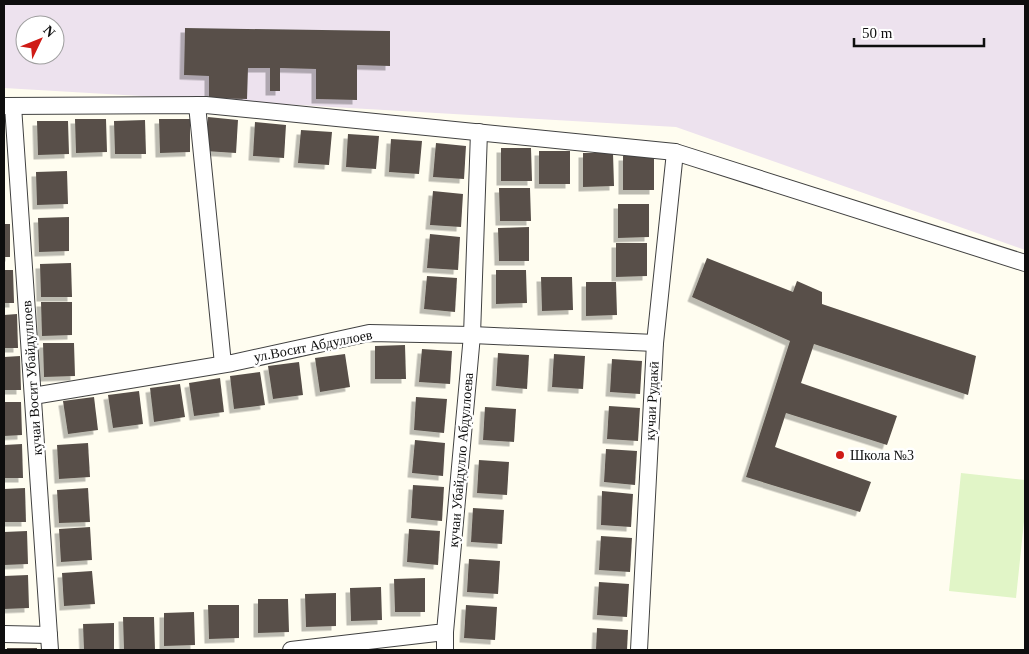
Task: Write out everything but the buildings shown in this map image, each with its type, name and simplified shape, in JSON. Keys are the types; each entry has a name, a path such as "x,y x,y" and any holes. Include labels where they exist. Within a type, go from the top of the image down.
{"street":[{"name":"кучаи Восит Убайдуллоев","path":"50,642 33,396 8,106 197,105 479,132"},
{"path":"197,105 223,364"},
{"path":"479,132 675,152 1025,262"},
{"name":"кучаи Убайдулло Абдуллоева","path":"445,650 445,632 472,335 479,132"},
{"name":"кучаи Рудакӣ","path":"639,650 655,343 675,152"},
{"name":"ул.Восит Абдуллоев","path":"33,396 223,364 369,333 472,335 655,343"},
{"path":"291,650 445,632"},
{"path":"4,634 50,642"}],"shaded area":[{"path":"4,4 1024,4 1025,250 676,127 4,88"}],"green space":[{"path":"961,473 1025,480 1025,512 1016,598 949,591"}],"place":[{"name":"Школа №3","path":"840,455"}]}
